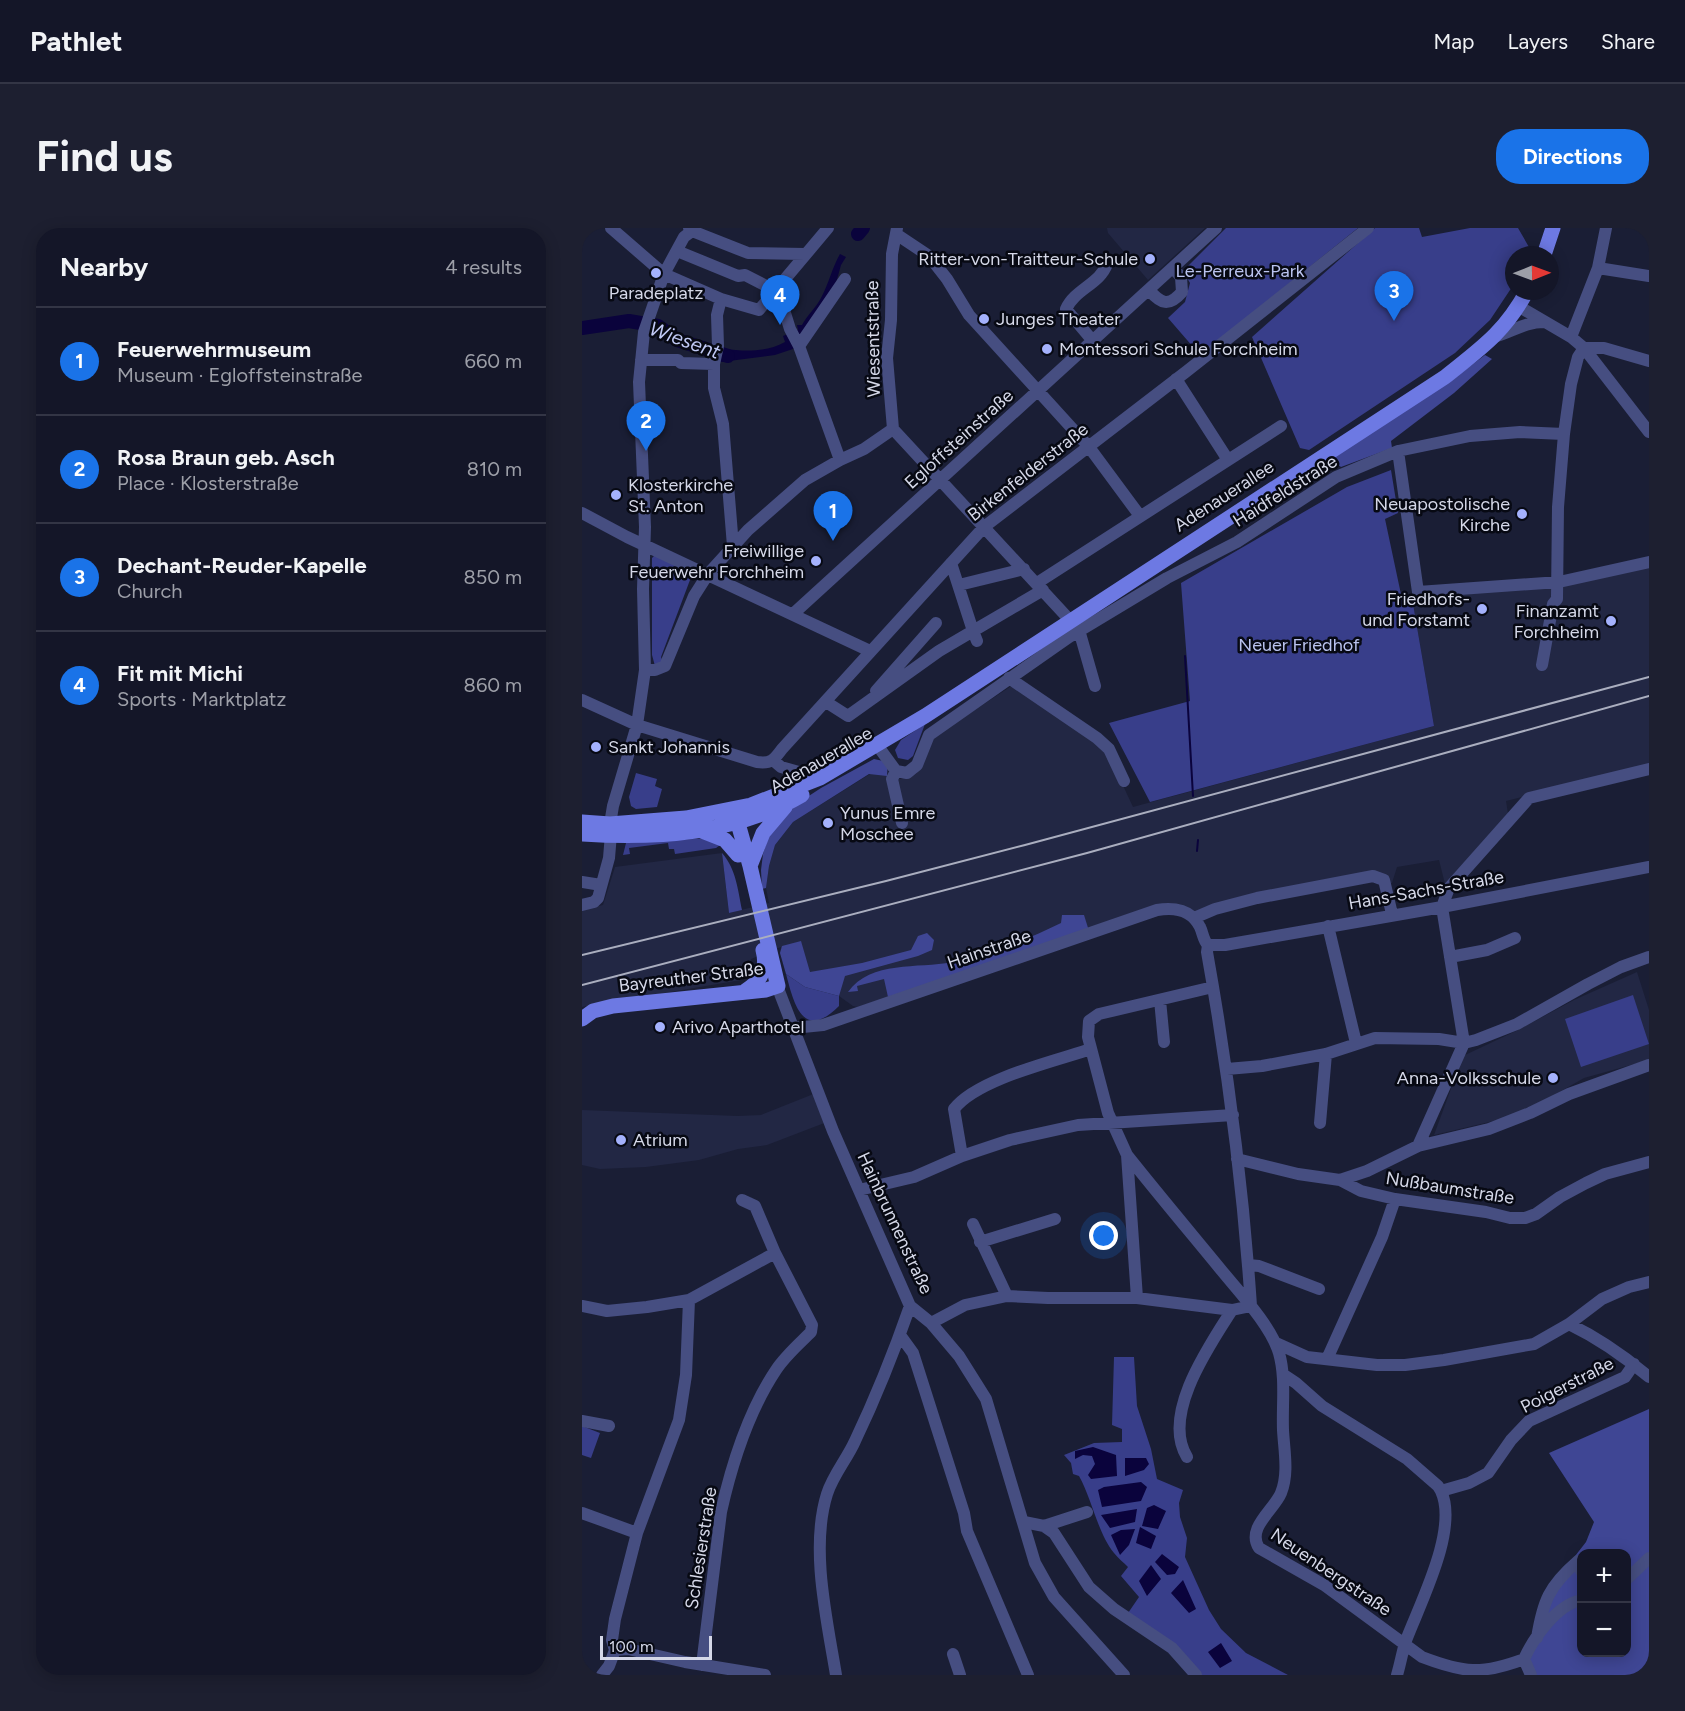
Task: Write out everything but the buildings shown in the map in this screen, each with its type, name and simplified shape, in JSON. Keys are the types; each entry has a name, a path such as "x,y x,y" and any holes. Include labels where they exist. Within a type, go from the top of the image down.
{"main road":[{"path":"1547,246 1553,228"},
{"name":"Adenauerallee","path":"731,817 820,778 1075,625 1425,390 1494,337 1522,300"},
{"name":"Adenauerallee","path":"731,817 761,815 790,802 907,732 925,716"},
{"path":"750,866 763,832 790,802"},
{"path":"582,834 686,818 731,817"},
{"path":"582,822 641,836 699,831 731,817"},
{"path":"731,817 733,849 752,893 778,986"},
{"path":"731,817 750,866 752,893"},
{"path":"699,831 717,836 733,849"},
{"path":"745,991 762,976 769,959"},
{"name":"Bayreuther Straße","path":"582,1019 593,1011 613,1006 766,990 778,986"}],"street":[{"path":"611,228 664,274 722,299 759,310 828,228"},
{"name":"Egloffsteinstraße","path":"793,614 1216,228"},
{"name":"Birkenfelderstraße","path":"774,760 984,527 1368,228"},
{"path":"1571,337 1598,268 1606,228"},
{"path":"582,905 594,902 598,898 609,858 613,806 637,724 645,670 643,583 645,546 639,382 644,332 650,314 664,274 684,237 691,230 751,253 805,254"},
{"path":"897,231 929,256 969,315 1089,447 1140,516"},
{"name":"Wiesentstraße","path":"893,429 887,358 891,320 890,274 897,231"},
{"path":"677,251 738,276 745,275 777,288 790,329 799,346 840,460"},
{"path":"745,275 751,253"},
{"path":"1092,340 1066,309 1070,300 1104,273 1107,264"},
{"path":"1149,290 1157,300 1174,301 1182,292 1181,278 1176,265"},
{"path":"1598,268 1649,276"},
{"path":"799,346 845,279"},
{"path":"722,299 717,315 718,346 714,364 714,388 723,424 733,546"},
{"path":"1518,306 1571,337 1584,348 1649,432"},
{"path":"1494,337 1531,322 1545,322"},
{"path":"1584,348 1604,348 1649,361"},
{"path":"1542,665 1553,604 1557,599 1558,507 1564,434 1571,384 1578,357 1584,348"},
{"path":"641,360 678,360 681,363 714,364"},
{"path":"1176,379 1228,460"},
{"path":"826,702 848,716 939,651 975,636 1140,516 1281,426"},
{"path":"645,670 655,670 665,666 694,596 708,574 748,530 805,480 864,449 893,429 1075,625 1095,686"},
{"name":"Haidfeldstraße","path":"896,771 907,773 917,765 929,735 1009,678 1075,625 1237,542 1336,477 1398,451 1470,436 1520,432 1564,434"},
{"path":"1398,451 1418,592 1558,582 1649,562"},
{"path":"582,513 645,546 870,651"},
{"path":"951,563 975,636"},
{"path":"959,585 1024,569"},
{"path":"861,707 936,623"},
{"path":"1009,678 1097,738 1109,750 1124,781"},
{"path":"582,700 637,724 757,762 768,763 774,760 781,766 820,778"},
{"path":"880,748 896,771 892,778 902,823"},
{"path":"1418,1146 1464,1043 1442,907 1449,888 1528,798 1649,768"},
{"name":"Hans-Sachs-Straße","path":"1208,945 1225,945 1442,907 1649,867"},
{"path":"1208,945 1194,918 1215,909 1373,876 1384,880 1392,914"},
{"path":"582,882 601,885"},
{"name":"Hainstraße","path":"793,1028 823,1025 1157,910 1173,908 1194,918"},
{"path":"1328,926 1356,1043"},
{"path":"1450,957 1487,950 1515,938"},
{"name":"Neuenbergstraße","path":"1208,945 1207,952 1233,1115 1251,1306 1276,1343 1284,1375 1283,1429 1286,1466 1284,1480 1281,1494 1257,1528 1255,1542 1259,1548 1324,1585 1359,1609 1422,1657 1468,1673 1500,1668 1524,1659"},
{"path":"1227,1069 1262,1066 1326,1054 1375,1038 1439,1039 1464,1043 1517,1024 1621,967 1649,957"},
{"name":"Hainbrunnenstraße","path":"778,986 833,1131 910,1306 931,1323 959,1356 986,1399 1035,1563 1054,1597 1124,1675"},
{"path":"931,1323 965,1305 1007,1296 1137,1298 1232,1310 1251,1306 1127,1155 1112,1123 1087,1030 1089,1021 1099,1014 1213,987"},
{"path":"1160,1000 1164,1042"},
{"path":"962,1156 954,1109 960,1101 1015,1073 1091,1049"},
{"path":"1320,1123 1326,1054"},
{"path":"1341,1180 1367,1171 1418,1146 1489,1129 1569,1094 1649,1065"},
{"path":"859,1190 914,1177 962,1156 1055,1129 1078,1125 1233,1115"},
{"path":"1127,1155 1137,1298"},
{"name":"Nußbaumstraße","path":"1237,1159 1298,1174 1341,1180 1361,1191 1395,1199 1486,1212 1510,1218 1525,1218 1536,1214 1560,1197 1605,1174 1649,1162"},
{"path":"1327,1359 1382,1237 1395,1199"},
{"path":"582,1306 608,1311 689,1300 775,1253 754,1206 742,1200"},
{"path":"980,1242 1055,1219"},
{"path":"973,1224 1007,1296"},
{"name":"Schlesierstraße","path":"702,1665 722,1512 732,1474 753,1410 777,1368 811,1332 812,1325 775,1253"},
{"path":"1248,1265 1260,1266 1319,1289"},
{"path":"1276,1343 1307,1357 1393,1366 1425,1363 1534,1344 1569,1324 1602,1299 1629,1287 1649,1282"},
{"path":"606,1672 615,1650 612,1640 615,1619 637,1533 679,1420 686,1375 689,1300"},
{"path":"836,1675 823,1596 820,1551 823,1513 828,1492 871,1408 910,1306"},
{"path":"1187,1457 1182,1449 1179,1433 1187,1391 1210,1344 1232,1310"},
{"path":"1569,1324 1588,1333 1640,1366 1649,1377"},
{"path":"900,1335 914,1353 968,1531 1028,1675"},
{"name":"Poigerstraße","path":"1442,1491 1469,1483 1488,1473 1511,1440 1529,1421 1625,1377 1640,1366"},
{"path":"1284,1375 1322,1406 1407,1459 1442,1491 1446,1513 1440,1552 1405,1645 1397,1675"},
{"path":"582,1421 609,1426"},
{"path":"1044,1526 1087,1512"},
{"path":"582,1514 637,1533"},
{"path":"1024,1522 1044,1526 1054,1533 1089,1587 1114,1609 1172,1648 1196,1675"},
{"path":"1631,1575 1649,1558"},
{"path":"1537,1638 1542,1609 1558,1578 1577,1562"},
{"path":"1532,1675 1524,1659 1537,1638 1558,1613 1570,1602 1577,1601"},
{"path":"615,1650 628,1649 702,1665 765,1675"},
{"path":"953,1654 960,1675"}],"shaded area":[{"name":"Ritter-von-Traitteur-Schule","path":"1107,228 1205,228 1148,280 1108,233"},
{"path":"840,254 846,257 836,283 802,339 793,349 775,355 721,362 724,349 762,350 785,342 783,336 798,330 797,325 802,325 819,302"},
{"path":"1485,355 1492,359 1454,393 1391,441 1392,448 1341,467 1330,459 1457,376"},
{"path":"1649,559 1649,766 1506,801 1508,814 1446,888 1439,860 1397,867 1392,883 1387,885 1384,874 1373,874 1192,914 1184,908 857,1007 839,996 805,987 787,974 780,953 781,947 751,959 749,970 741,980 582,1007 582,910 603,905 615,867 722,853 729,913 769,903 766,888 775,845 793,822 870,774 901,779 916,774 923,763 932,738 1013,685 1105,747 1133,807 1434,726 1412,598 1419,590 1558,578"},
{"path":"874,759 888,762 887,776 869,774 793,822 775,845 766,888 762,889 763,854 771,829 795,805"},
{"path":"722,853 727,859 738,887 742,910 729,913"},
{"path":"1062,915 1084,915 1089,931 888,997 884,979 857,986 858,991 848,992 858,982 882,970 952,962 1008,946 1061,923"},
{"path":"927,933 934,940 932,950 845,976 839,996 805,987 786,974 780,953 782,946 801,941 810,972 862,963 911,950 918,936"},
{"path":"1637,972 1649,1010 1649,1060 1584,1078 1556,1094 1552,1099 1502,1119 1434,1135 1463,1056 1574,1000"},
{"path":"816,1093 827,1122 767,1145 738,1149 699,1160 646,1167 600,1169 582,1165 582,1110 761,1115"},
{"path":"1649,1409 1649,1675 1534,1675 1527,1658 1554,1583 1577,1554 1577,1657 1631,1657 1631,1549 1581,1549 1594,1522 1549,1453"},
{"path":"1093,1447 1116,1455 1117,1476 1091,1479 1088,1475 1095,1464 1092,1456 1083,1455 1075,1459 1075,1451"},
{"path":"1125,1458 1146,1458 1149,1464 1144,1470 1125,1476"},
{"path":"1141,1482 1147,1487 1141,1501 1102,1507 1098,1490 1104,1487"},
{"path":"1154,1505 1166,1511 1158,1529 1142,1526 1147,1508"},
{"path":"1137,1509 1135,1522 1110,1528 1101,1515"},
{"path":"1140,1527 1156,1536 1151,1549 1136,1543"},
{"path":"1135,1529 1129,1545 1120,1555 1111,1535 1121,1530"},
{"path":"1162,1554 1179,1567 1175,1574 1167,1575 1155,1562"},
{"path":"1151,1565 1161,1579 1147,1596 1139,1581"},
{"path":"1183,1580 1196,1609 1189,1613 1171,1593"},
{"path":"1221,1643 1232,1661 1220,1668 1208,1652"}],"green space":[{"name":"Le-Perreux-Park","path":"1226,228 1358,228 1200,355 1168,318 1185,302 1190,283 1183,271"},
{"path":"1375,228 1419,228 1422,237 1470,228 1518,228 1528,246 1505,246 1505,298 1490,320 1455,353 1309,450 1300,448 1252,337"},
{"name":"Neuer Friedhof","path":"1391,470 1398,513 1385,519 1402,599 1412,598 1434,726 1150,802 1109,723 1190,701 1181,583 1347,487"},
{"path":"655,555 693,572 661,657 663,663 655,666 652,655 652,558"},
{"path":"925,724 913,756 908,760 898,758 895,750 901,740"},
{"path":"636,773 657,779 655,786 662,789 657,807 636,809 631,806 629,797"},
{"path":"709,838 723,843 716,848 675,854 674,849 669,849 668,843 629,848 630,854 623,855 626,843"},
{"path":"786,974 805,987 839,996 839,1006 827,1016 809,1020 797,1007"},
{"path":"1633,995 1649,1044 1581,1067 1565,1019"},
{"path":"1114,1357 1134,1357 1137,1406 1151,1449 1157,1479 1183,1490 1179,1503 1180,1517 1187,1538 1185,1557 1209,1610 1221,1629 1246,1653 1288,1675 1198,1675 1126,1616 1139,1597 1121,1576 1128,1567 1108,1545 1084,1485 1079,1476 1073,1474 1071,1463 1064,1455 1094,1443 1122,1442 1122,1429 1112,1425"},
{"path":"582,1426 600,1433 591,1458 582,1455"}],"waterway":[{"name":"Wiesent","path":"858,234 863,228"},
{"name":"Wiesent","path":"582,328 629,321 658,326 677,340 728,356"},
{"path":"1185,656 1193,796"},
{"path":"1197,851 1198,840"}],"railway":[{"path":"582,955 1025,845 1649,677"},
{"path":"582,985 1087,853 1649,696"}],"place":[{"name":"Ritter-von-Traitteur-Schule","path":"1150,259"},
{"name":"Paradeplatz","path":"656,273"},
{"name":"Junges Theater","path":"984,319"},
{"name":"Dechant-Reuder-Kapelle","path":"1394,321"},
{"name":"Fit mit Michi","path":"780,325"},
{"name":"Montessori Schule Forchheim","path":"1047,349"},
{"name":"Rosa Braun geb. Asch","path":"646,451"},
{"name":"Klosterkirche St. Anton","path":"616,495"},
{"name":"Neuapostolische Kirche","path":"1522,514"},
{"name":"Feuerwehrmuseum","path":"833,541"},
{"name":"Freiwillige Feuerwehr Forchheim","path":"816,561"},
{"name":"Friedhofs- und Forstamt","path":"1482,609"},
{"name":"Finanzamt Forchheim","path":"1611,621"},
{"name":"Sankt Johannis","path":"596,747"},
{"name":"Yunus Emre Moschee","path":"828,823"},
{"name":"Arivo Aparthotel","path":"660,1027"},
{"name":"Anna-Volksschule","path":"1553,1078"},
{"name":"Atrium","path":"621,1140"}]}
